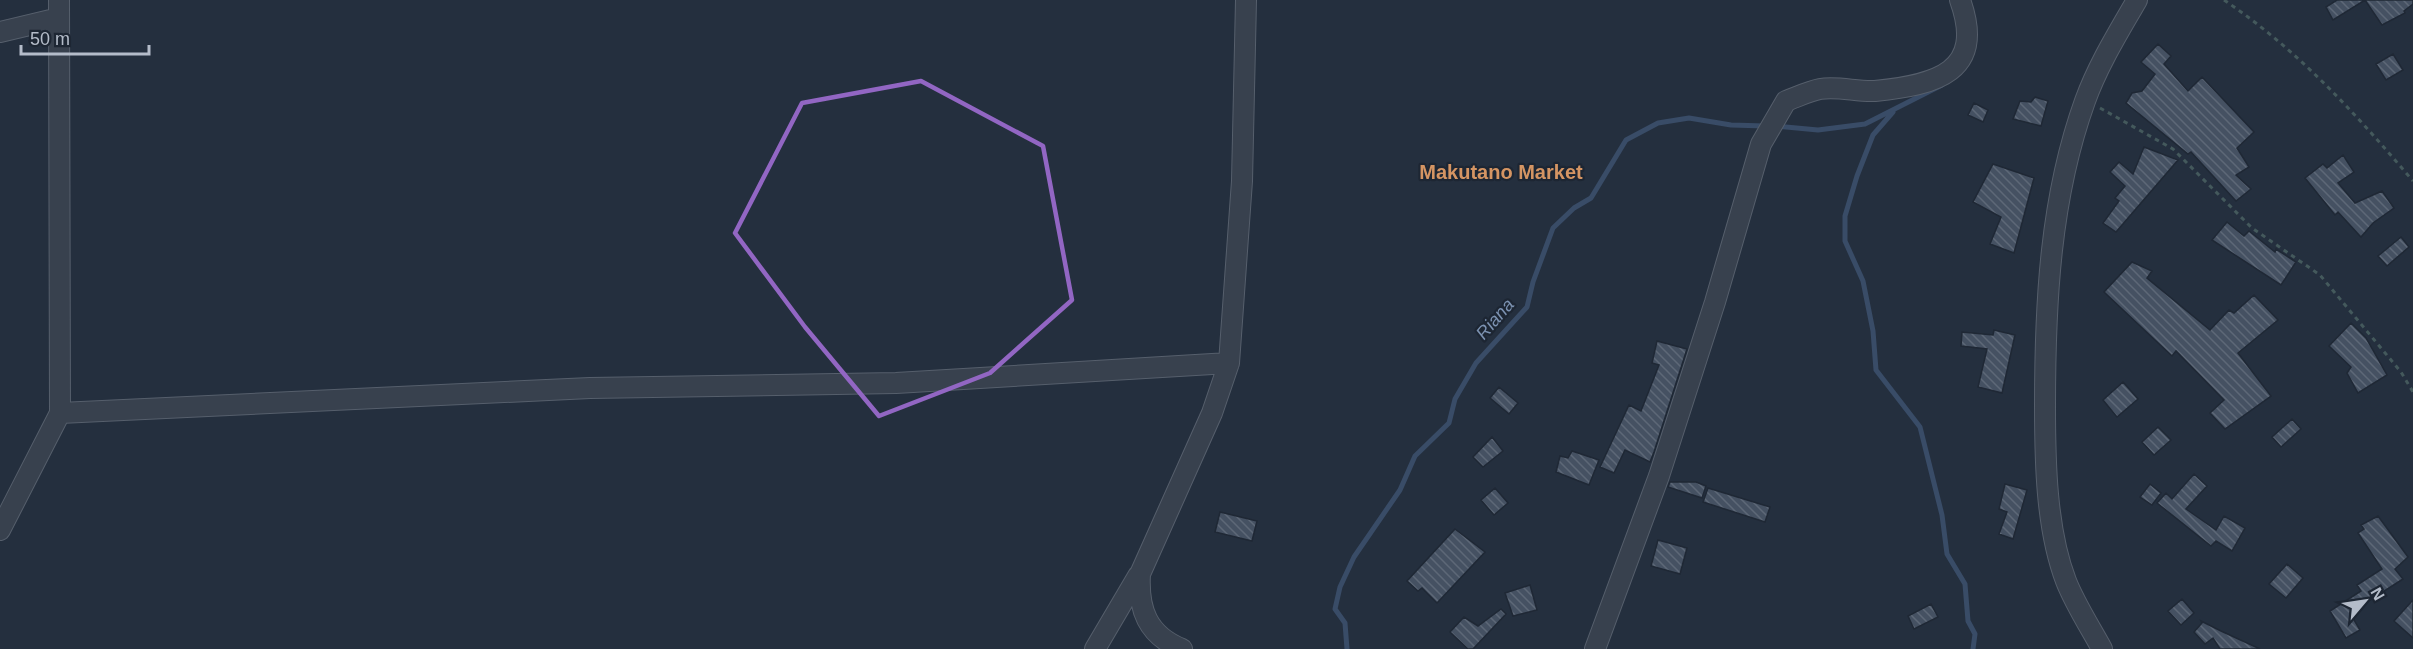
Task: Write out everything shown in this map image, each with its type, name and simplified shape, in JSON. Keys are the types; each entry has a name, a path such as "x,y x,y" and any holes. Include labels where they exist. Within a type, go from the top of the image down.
{"street":[{"path":"1095,649 1140,574 1212,413 1229,363 1242,181 1246,0"},
{"path":"1595,649 1659,476 1715,302 1761,144 1786,101 1821,89 1874,91 1926,81 1949,72 1964,57 1967,40 1960,0"},
{"path":"2102,649 2066,580 2055,535 2045,465 2045,333 2051,249 2085,101 2108,50 2138,0"},
{"path":"0,32 59,9 60,413 0,530"},
{"path":"60,413 590,388 897,383 1229,363"},
{"path":"1140,574 1139,599 1145,617 1157,633 1182,649"}],"path":[{"path":"2224,0 2266,29 2346,104 2413,181"},
{"path":"2085,101 2173,149 2252,228 2320,274 2401,372 2413,392"}],"highlighted area":[{"path":"921,81 1043,146 1072,300 990,373 879,416 805,327 735,233 802,103"}],"building":[{"path":"2337,0 2365,0 2333,20 2326,7"},
{"path":"2365,0 2413,0 2413,4 2404,11 2405,13 2382,25"},
{"path":"2158,44 2171,56 2164,64 2188,91 2202,77 2254,132 2237,148 2249,167 2236,175 2251,189 2236,201 2191,152 2188,154 2126,103 2132,93 2142,91 2155,74 2141,62"},
{"path":"2393,54 2403,70 2386,80 2376,64"},
{"path":"2035,97 2048,101 2041,126 2013,119 2020,101 2031,102"},
{"path":"1974,103 1988,110 1983,122 1968,115"},
{"path":"2144,147 2178,160 2116,232 2103,223 2119,201 2115,198 2125,186 2110,172 2119,162 2133,174"},
{"path":"2343,155 2354,172 2338,183 2355,203 2382,191 2394,208 2373,223 2361,237 2338,212 2335,215 2305,178 2323,164 2327,168"},
{"path":"1993,164 2034,178 2014,253 1990,244 2001,217 1973,202"},
{"path":"2227,222 2244,236 2249,231 2275,252 2276,249 2296,262 2281,285 2212,240"},
{"path":"2401,237 2409,247 2387,266 2378,256"},
{"path":"2132,262 2152,271 2147,278 2210,330 2229,310 2234,313 2254,295 2278,320 2238,353 2271,396 2225,429 2210,413 2224,400 2176,351 2172,356 2104,292"},
{"path":"2351,323 2366,338 2387,375 2358,393 2347,373 2351,367 2329,346"},
{"path":"1994,330 2015,335 2002,393 1978,387 1987,349 1961,346 1962,332 1993,335"},
{"path":"1657,341 1687,349 1654,452 1650,462 1625,450 1614,473 1600,467 1629,405 1641,411 1659,365 1652,363"},
{"path":"2123,382 2138,399 2117,417 2103,400"},
{"path":"1499,387 1518,403 1509,414 1490,398"},
{"path":"2292,419 2301,429 2281,447 2272,437"},
{"path":"2158,427 2171,440 2154,455 2142,442"},
{"path":"1492,437 1503,451 1483,467 1473,457"},
{"path":"1572,451 1599,460 1589,485 1556,472 1560,456 1568,458"},
{"path":"2194,474 2207,486 2186,509 2216,530 2224,516 2245,528 2232,551 2216,541 2211,546 2157,503 2166,493 2172,499"},
{"path":"1670,482 1696,482 1706,486 1702,498 1668,487"},
{"path":"2005,484 2027,490 2013,539 1999,534 2007,512 1999,509"},
{"path":"2150,484 2161,493 2152,505 2140,497"},
{"path":"1495,488 1508,503 1494,515 1481,500"},
{"path":"1708,488 1770,507 1765,522 1703,502"},
{"path":"1220,512 1257,521 1252,541 1215,532"},
{"path":"2378,516 2408,557 2395,569 2403,579 2350,613 2360,630 2346,638 2330,611 2361,591 2357,585 2382,569 2358,533 2364,529 2361,525"},
{"path":"1455,529 1485,552 1437,603 1422,588 1418,591 1407,581"},
{"path":"1658,540 1687,548 1680,574 1651,566"},
{"path":"2287,564 2303,578 2286,598 2269,584"},
{"path":"1530,585 1537,610 1513,616 1505,593"},
{"path":"2182,599 2194,613 2181,625 2168,611"},
{"path":"2413,600 2413,638 2394,621"},
{"path":"1931,604 1938,617 1914,629 1908,616"},
{"path":"1501,609 1506,614 1473,649 1468,649 1450,632 1464,617 1478,626"},
{"path":"2201,621 2260,649 2220,649 2213,638 2205,644 2194,632 2202,623"}],"waterway":[{"name":"Riana","path":"1775,126 1818,130 1865,124 1942,85"},
{"path":"1893,112 1873,135 1857,176 1845,216 1845,241 1863,281 1873,331 1876,370 1920,427 1942,515 1947,554 1965,584 1968,621 1975,634 1973,649"},
{"name":"Riana","path":"1347,649 1345,623 1335,609 1340,587 1354,557 1400,490 1415,456 1449,423 1455,399 1476,363 1527,307 1533,282 1553,228 1574,208 1591,198 1626,140 1658,123 1689,118 1731,125 1765,126"}],"district":[{"name":"Makutano Market","path":"1501,172"}]}
